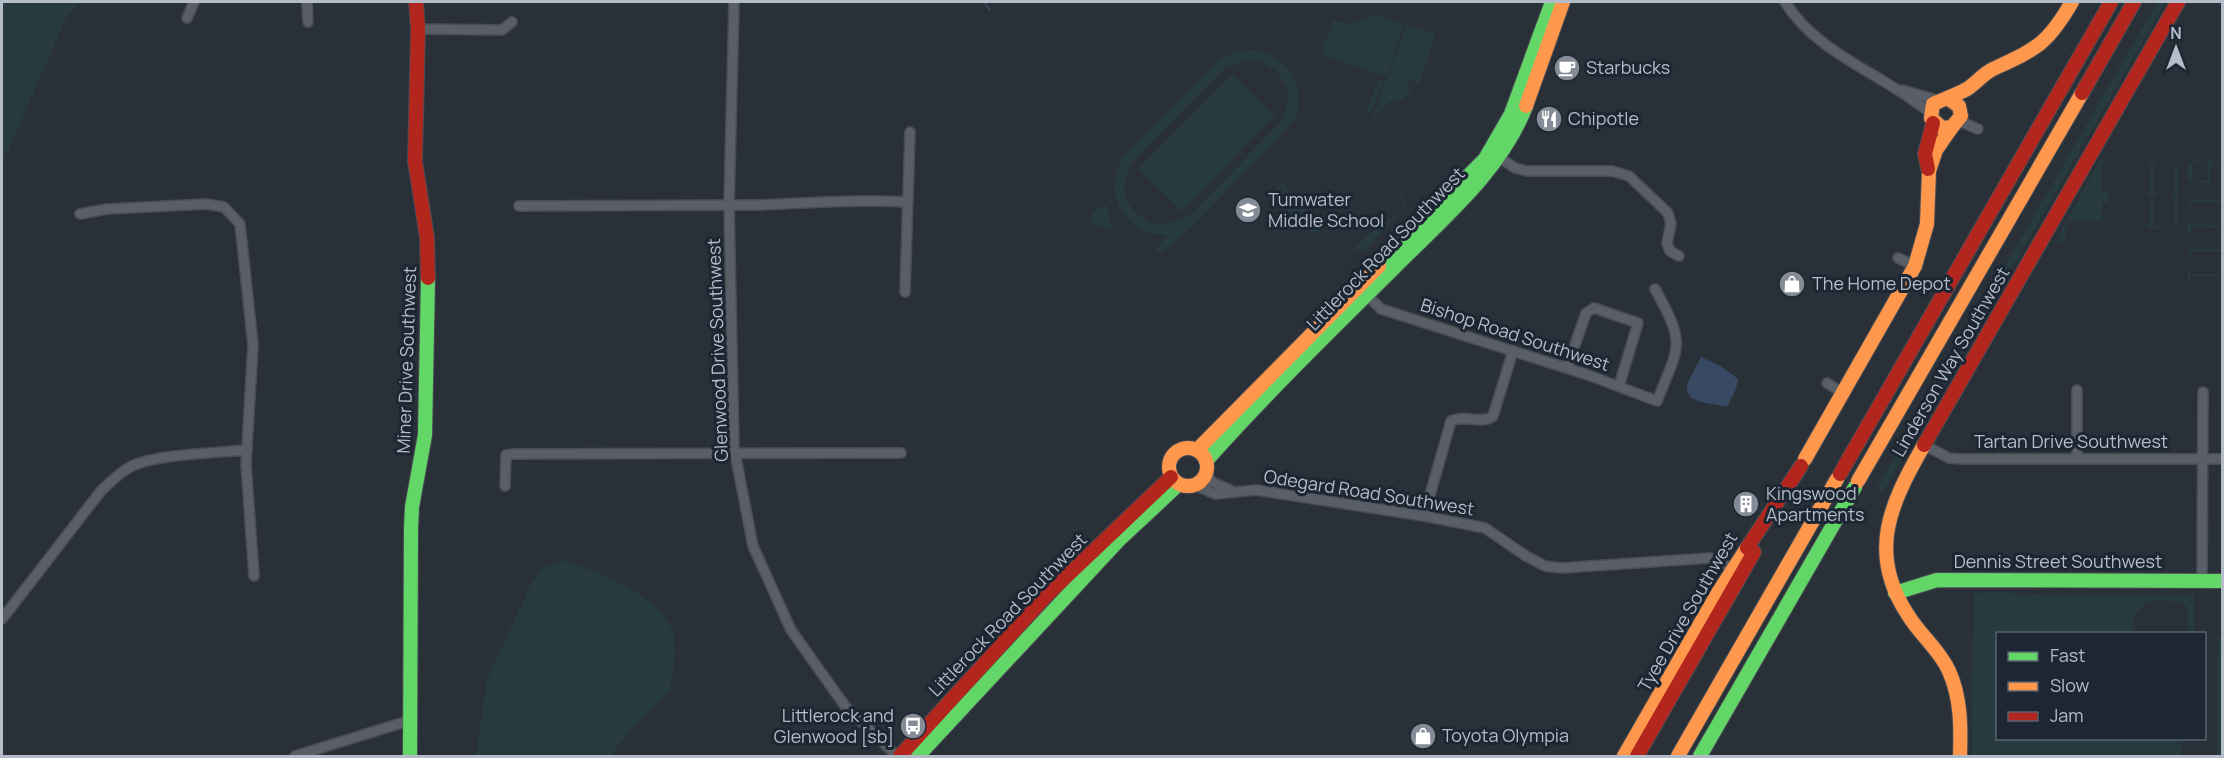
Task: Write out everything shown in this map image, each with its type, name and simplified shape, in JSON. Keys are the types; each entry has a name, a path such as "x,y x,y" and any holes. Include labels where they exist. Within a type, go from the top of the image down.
{"main road":[{"name":"Miner Drive Southwest","path":"410,756 412,518 426,429 429,323 427,238 415,161 418,29 416,2"},
{"name":"Littlerock Road Southwest","path":"1195,485 1201,481 1203,460 1485,159 1511,114 1552,2"},
{"name":"Littlerock Road Southwest","path":"1203,460 1463,198 1498,157 1521,118 1563,2"},
{"path":"1805,459 1915,266 1927,224 1929,171 1925,154 1932,118 1942,99 1968,88 1991,70 2017,60 2044,41 2072,2"},
{"path":"1678,756 2111,2"},
{"path":"1700,756 2134,2"},
{"name":"Linderson Way Southwest","path":"1960,756 1960,711 1953,680 1938,651 1909,618 1895,593 1885,551 1887,520 1898,491 1924,444 2178,2"},
{"path":"1929,171 1936,150 1957,120 1968,88"},
{"path":"1942,99 1956,102 1957,120"},
{"path":"1932,118 1942,128 1957,120"},
{"name":"Littlerock Road Southwest","path":"1175,480 1168,465 1174,454 1185,448 1203,460"},
{"name":"Tyee Drive Southwest","path":"1624,756 1801,466 1738,570 1637,756"},
{"name":"Littlerock Road Southwest","path":"899,756 1046,596 1175,480"},
{"name":"Littlerock Road Southwest","path":"918,756 1175,480"},
{"path":"1175,480 1195,485"},
{"name":"Dennis Street Southwest","path":"1895,593 1924,582 1948,580 2223,581"}],"street":[{"path":"187,18 194,2"},
{"path":"308,2 308,22"},
{"name":"Glenwood Drive Southwest","path":"734,2 729,205 735,453 753,546 791,630 845,706 899,756"},
{"path":"1785,2 1813,35 1831,50 1899,89 1932,118"},
{"path":"418,29 502,30 512,22"},
{"path":"1899,89 1942,99"},
{"path":"1957,120 1978,129"},
{"path":"905,292 910,132"},
{"path":"1498,157 1515,168 1527,171 1612,171 1629,176 1668,213 1671,224 1667,243 1670,251 1679,256"},
{"path":"519,206 729,205 842,203 869,200 908,202"},
{"path":"80,214 107,209 207,204 224,207 235,215 240,224 253,345 247,450 254,576"},
{"path":"1898,258 1915,266"},
{"name":"Bishop Road Southwest","path":"1367,295 1381,309 1567,368 1657,401 1678,348 1675,326 1655,289"},
{"path":"1567,368 1586,314 1594,308 1632,320 1638,323 1619,386"},
{"path":"1424,516 1451,421 1459,417 1483,420 1493,416 1513,351"},
{"path":"1827,383 1844,394"},
{"path":"2077,390 2077,458"},
{"path":"2202,581 2203,392"},
{"name":"Tartan Drive Southwest","path":"1924,444 1949,458 1961,459 2223,459"},
{"path":"2,620 101,490 129,467 149,461 247,450"},
{"path":"505,486 506,455 901,453"},
{"path":"1203,460 1210,481 1232,490"},
{"name":"Odegard Road Southwest","path":"1195,485 1215,494 1232,490 1256,490 1424,516 1489,530 1526,556 1553,567 1596,567 1710,558 1738,570"},
{"path":"295,756 411,720"}],"green space":[{"path":"2,2 81,2 67,16 2,165"},
{"path":"2157,2 2166,2 1883,492 1876,489"},
{"path":"1374,15 1404,23 1386,77 1320,54 1334,20 1351,24"},
{"path":"1406,24 1436,34 1420,82 1418,84 1412,78 1406,84 1411,91 1402,100 1391,101 1372,119"},
{"path":"1255,50 1278,59 1286,67 1293,76 1299,97 1294,121 1196,223 1161,254 1155,249 1169,235 1154,234 1130,221 1122,211 1117,198 1115,185 1117,171 1123,157 1219,60 1237,51","holes":["1245,60 1259,61 1277,71 1288,90 1286,111 1280,123 1189,216 1165,225 1151,223 1138,215 1128,203 1124,189 1130,165 1225,68"]},
{"path":"1233,74 1275,116 1181,211 1138,169"},
{"path":"1378,79 1384,81 1371,113 1367,111"},
{"path":"2100,159 2108,163 2102,164 2102,191 2108,193 2108,202 2102,203 2101,219 2104,221 2067,221 2067,228 2064,229 2067,243 2054,243 2098,167"},
{"path":"2196,160 2198,163 2192,164 2192,181 2208,181 2208,161 2222,161 2212,162 2210,183 2188,182 2188,164"},
{"path":"2144,163 2160,163 2153,165 2153,191 2160,194 2153,195 2153,225 2159,226 2158,229 2144,224 2150,223 2151,195 2144,192 2150,191 2151,165"},
{"path":"2169,163 2174,163 2178,167 2177,225 2173,228 2168,228 2175,225 2175,195 2169,193 2175,192 2175,165"},
{"path":"1282,183 1310,212 1299,223 1271,194"},
{"path":"2189,193 2191,199 2221,200 2222,193 2222,209 2221,202 2191,202 2188,209"},
{"path":"1401,195 1407,204 1365,251 1354,249 1384,220 1387,222 1405,204 1399,197"},
{"path":"1106,204 1112,228 1109,230 1088,221 1095,210"},
{"path":"1319,214 1322,217 1320,232 1311,232 1306,227"},
{"path":"2222,217 2222,233 2221,227 2191,227 2191,232 2187,232 2189,218 2191,224 2221,225"},
{"path":"2189,242 2191,249 2221,249 2222,242 2222,258 2221,252 2191,252 2188,258"},
{"path":"2188,267 2191,274 2221,274 2222,268 2222,283 2221,276 2191,276 2188,283"},
{"path":"561,560 592,570 626,587 657,608 668,621 674,635 675,648 670,690 632,729 610,756 476,756 487,680 530,586 541,569"},
{"path":"2009,592 2023,596 2030,593 2033,595 2041,593 2044,595 2194,595 2194,632 2188,632 2188,608 2181,602 2158,600 2147,603 2139,610 2133,624 2133,632 1996,632 1996,740 2182,740 2181,756 1972,756 1973,593"},
{"path":"2218,637 2222,637 2222,756 2217,756"}],"water":[{"path":"1701,357 1722,367 1738,379 1727,407 1691,398 1687,391 1687,384"}],"waterway":[{"path":"984,2 990,10"}],"traffic: fast":[{"path":"1379,266 1485,159 1511,114 1552,2"},
{"path":"1206,461 1297,364 1468,194 1501,153 1526,106"},
{"path":"410,756 411,529 412,507 425,435 428,278"},
{"path":"918,756 1118,541 1179,484"},
{"path":"1700,756 1855,487"},
{"path":"1895,593 1937,580 2222,581"}],"traffic: slow":[{"path":"1526,106 1563,2"},
{"path":"1947,98 1959,106 1961,116 1952,127 1942,128 1931,118 1933,104 1967,89 1989,71 2039,44 2055,28 2072,2"},
{"path":"1858,481 2082,93"},
{"path":"1805,459 1915,266 1927,224 1929,171 1936,150 1952,127"},
{"path":"1197,450 1379,266"},
{"path":"1924,445 1893,508 1886,550 1888,571 1908,615 1940,656 1953,681 1959,713 1960,756"},
{"path":"1188,448 1195,449 1201,454 1206,460 1207,467 1206,474 1201,480 1195,485 1188,486 1181,485 1175,480 1170,474 1169,467 1170,460 1175,454 1181,449 1188,448"},
{"path":"1678,756 1837,479"},
{"path":"1624,756 1719,591 1747,548"}],"traffic: jam":[{"path":"416,2 418,29 415,161 427,238 428,278"},
{"path":"1840,474 2111,2"},
{"path":"2082,93 2134,2"},
{"path":"1924,445 2178,2"},
{"path":"1928,169 1925,154 1933,123"},
{"path":"1747,548 1801,466"},
{"path":"900,756 1046,596 1171,477"},
{"path":"1637,756 1754,552"}],"place":[{"name":"Starbucks","path":"1567,68"},
{"name":"Chipotle","path":"1549,119"},
{"name":"Tumwater Middle School","path":"1248,210"},
{"name":"The Home Depot","path":"1792,284"},
{"name":"Kingswood Apartments","path":"1746,504"},
{"name":"Littlerock and Glenwood [sb]","path":"913,726"},
{"name":"Toyota Olympia","path":"1423,736"}]}
